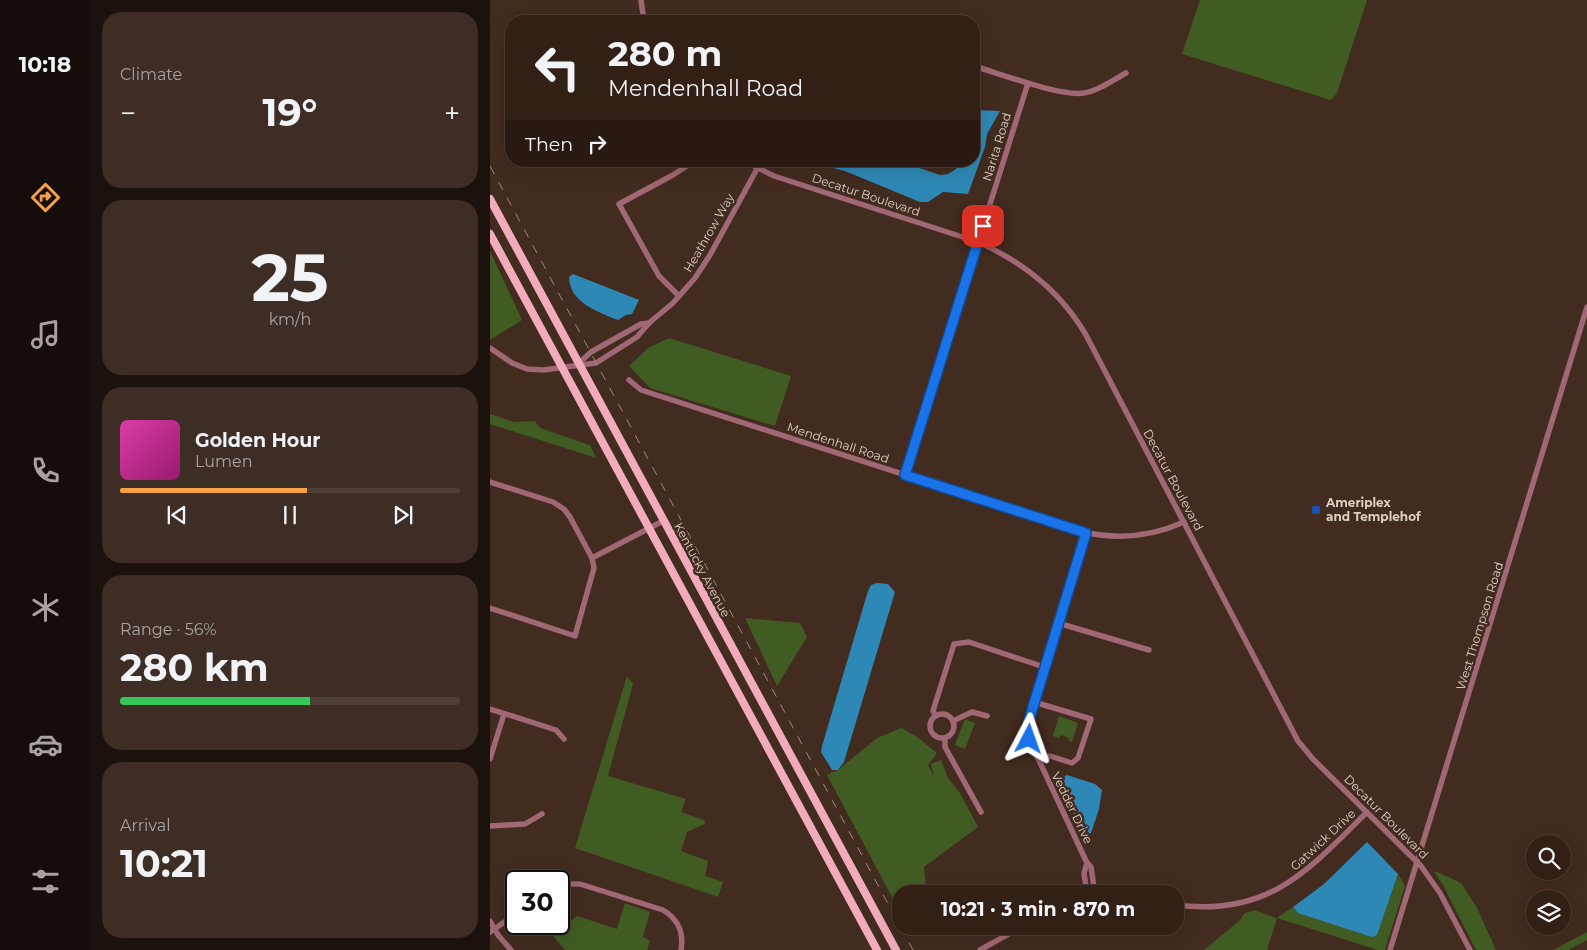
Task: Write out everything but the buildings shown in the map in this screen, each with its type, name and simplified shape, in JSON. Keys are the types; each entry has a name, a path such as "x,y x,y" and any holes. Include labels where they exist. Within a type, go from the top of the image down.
{"main road":[{"name":"Kentucky Avenue","path":"490,199 896,950"},
{"path":"490,234 877,950"}],"street":[{"path":"641,0 643,15"},
{"path":"980,68 1028,83 1081,94 1090,92 1126,73"},
{"name":"Narita Road","path":"905,475 1028,83"},
{"path":"679,296 660,276 619,204 685,167"},
{"name":"Decatur Boulevard","path":"754,167 774,176 978,242 1002,253 1028,270 1056,294 1086,335 1295,736 1313,759 1417,862 1438,888 1470,950"},
{"name":"Heathrow Way","path":"578,364 596,363 637,338 649,323 679,296 706,262 757,169"},
{"name":"West Thompson Road","path":"1390,950 1522,525 1587,307"},
{"name":"Heathrow Way","path":"578,364 591,352 641,324 649,323"},
{"path":"490,348 512,363 527,368 543,370 578,364"},
{"name":"Mendenhall Road","path":"629,380 641,390 1086,533 1114,537 1132,537 1156,533 1184,522"},
{"path":"490,482 551,501 560,506 570,517 592,558 593,574 575,636 490,608"},
{"path":"592,558 663,521"},
{"name":"Vedder Drive","path":"1086,533 1044,667 1028,728 1029,739 1037,757 1087,863 1091,867 1093,885"},
{"path":"1058,623 1149,650"},
{"path":"936,716 934,711 935,705 954,644 969,642 1044,667"},
{"path":"1034,702 1090,719 1078,758 1072,763 1050,756 1037,757"},
{"path":"490,709 556,730 564,739"},
{"path":"953,721 972,712 988,716"},
{"path":"490,759 504,714"},
{"path":"947,715 953,721 953,732 945,738 937,738 932,733 930,726 936,716 947,715"},
{"path":"945,738 945,747 981,812"},
{"name":"Gatwick Drive","path":"1184,906 1200,907 1226,905 1256,898 1278,889 1309,868 1367,812"},
{"path":"490,826 525,824 542,814"},
{"name":"Vedder Drive","path":"1086,885 1084,873 1087,863"},
{"path":"570,884 580,884 659,909 672,917 677,923 681,934 681,950"},
{"path":"490,921 492,931 511,950"},
{"path":"492,931 505,922"},
{"path":"980,950 1007,935"}],"green space":[{"path":"1200,0 1367,0 1337,93 1331,100 1182,54"},
{"path":"490,251 522,320 490,340"},
{"path":"669,338 791,376 775,426 650,388 629,366 648,348"},
{"path":"490,414 514,422 535,421 540,428 590,445 596,458 490,424"},
{"path":"745,618 800,623 807,637 777,686"},
{"path":"627,676 633,684 608,776 686,799 681,812 704,820 705,824 687,832 681,851 708,861 705,876 723,882 718,897 575,848"},
{"path":"1059,716 1078,723 1072,742 1069,741 1069,738 1061,735 1059,738 1053,736"},
{"path":"965,719 975,723 965,749 955,745"},
{"path":"901,728 916,736 937,753 928,765 934,777 931,764 941,760 948,778 960,793 978,827 924,867 926,885 892,885 892,897 827,775 838,770 877,738"},
{"path":"1434,872 1461,883 1477,908 1496,950 1476,950 1443,885"},
{"path":"1398,874 1405,886 1385,950 1378,950 1277,918 1267,950 1204,950 1240,920 1245,913 1255,910 1276,918 1293,907 1298,913 1377,935"},
{"path":"625,903 650,912 643,937 650,941 647,950 565,950 552,935 570,935 570,921 577,916 617,929"},
{"path":"1587,932 1587,940 1568,950 1553,950"}],"water":[{"path":"980,110 1000,111 987,134 980,161"},
{"path":"829,167 917,167 940,175 948,174 957,167 978,167 968,194 943,192 928,202 920,202 845,171"},
{"path":"573,274 639,300 632,314 618,320 586,305 570,286 569,277"},
{"path":"877,583 888,584 895,592 844,762 838,770 832,770 821,752 822,746 868,591 871,585"},
{"path":"1067,775 1095,784 1102,790 1099,809 1091,833 1087,835 1082,833 1061,785 1060,779"},
{"path":"1367,842 1398,874 1377,935 1372,937 1298,913 1293,907 1324,884"}],"railway":[{"path":"490,166 913,950"}],"place":[{"name":"Ameriplex and Templehof","path":"1316,510"}],"route":[{"path":"983,226 905,475 1086,533 1029,720 1029,739"}]}
